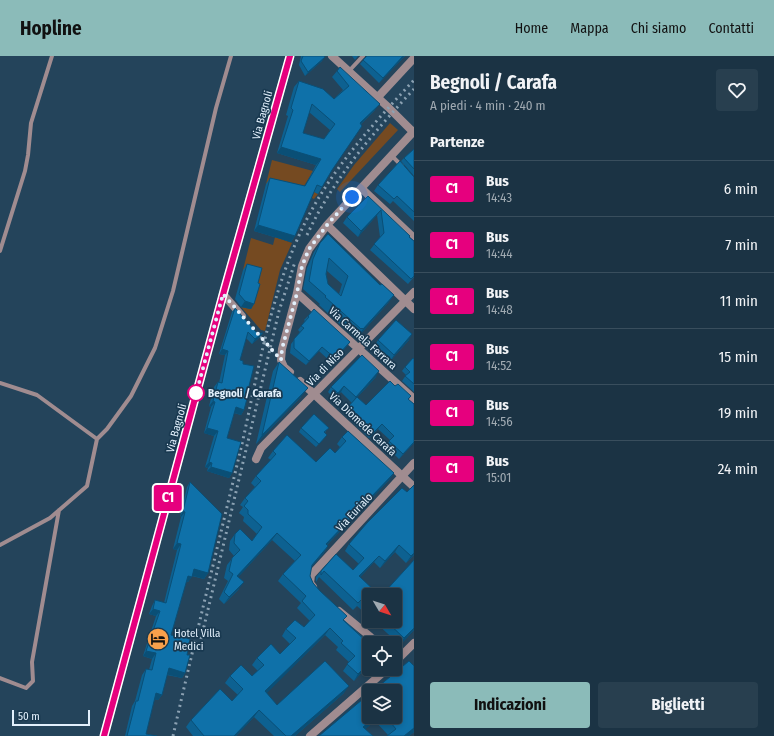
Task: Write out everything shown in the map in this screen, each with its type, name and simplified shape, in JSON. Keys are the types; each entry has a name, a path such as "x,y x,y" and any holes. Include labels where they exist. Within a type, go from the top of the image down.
{"street":[{"name":"Via Bagnoli","path":"104,736 223,294 290,56"},
{"path":"281,360 282,349 297,293 302,266 309,249 327,225 414,132 332,56"},
{"path":"378,97 414,58"},
{"path":"361,188 414,238"},
{"path":"327,225 414,309"},
{"name":"Via di Niso","path":"256,459 261,448 414,292"},
{"name":"Via Carmela Ferrara","path":"297,293 414,399"},
{"path":"223,294 257,333"},
{"name":"Via Diomede Carafa","path":"281,360 284,367 414,487"},
{"name":"Via Eurialo","path":"318,595 310,583 311,575 414,463"},
{"path":"330,605 369,636"},
{"path":"402,654 414,643"},
{"path":"310,736 379,676"}],"lane":[{"path":"0,251 25,171 31,122 52,56"},
{"path":"0,545 50,518 87,486 97,439 107,429 131,396 155,348 173,291 214,115 231,56"},
{"path":"349,71 362,56"},
{"path":"391,155 406,172"},
{"path":"0,383 37,396 97,439"},
{"path":"0,678 26,688 33,681 32,662 59,510"}],"path":[{"path":"257,333 281,360"}],"shaded area":[{"path":"390,123 398,130 340,192 337,189 354,165"},
{"path":"272,160 313,171 304,186 318,194 314,199 303,193 266,184"},
{"path":"275,237 292,243 280,270 265,331 261,330 241,307 251,309 258,274 243,270 251,238 273,245"}],"building":[{"path":"303,56 325,57 308,72 301,61"},
{"path":"367,56 403,56 383,78 363,60"},
{"path":"340,67 380,104 360,123 362,126 322,187 317,185 295,236 258,225 270,178 305,186 321,159 281,147 293,110 291,108 299,81 323,89 334,99 349,86 337,71","holes":["312,104 335,124 324,139 303,133"]},
{"path":"414,149 414,169 404,158"},
{"path":"400,161 414,177 414,212 397,196 394,199 378,185"},
{"path":"368,196 414,241 414,276 411,279 374,244 384,233 381,210 361,231 347,217"},
{"path":"328,234 380,285 382,284 394,295 363,329 361,329 325,297 326,296 309,281 313,259 320,243","holes":["329,258 348,276 341,296 328,284 326,274"]},
{"path":"247,264 262,268 258,283 260,284 254,304 245,301 239,294"},
{"path":"235,308 256,332 263,333 255,339 248,332 240,360 243,361 243,364 254,366 244,410 236,407 227,438 241,442 232,473 211,467 212,463 209,462 218,431 207,428 215,402 213,401 218,382 222,383 228,351 222,349"},
{"path":"314,309 350,342 335,358 322,347 309,361 294,348 294,339 304,328 301,326"},
{"path":"396,320 412,334 394,355 378,340"},
{"path":"362,355 379,371 356,397 344,386 338,393 331,387"},
{"path":"413,358 414,384 405,376 410,372 405,367"},
{"path":"279,362 308,388 262,435"},
{"path":"390,381 395,386 398,384 411,396 408,399 414,404 414,442 403,454 389,441 394,436 382,424 373,433 347,408 357,397 366,405"},
{"path":"314,414 329,428 324,432 327,435 319,444 301,428"},
{"path":"348,431 394,473 326,544 328,546 312,565 310,576 313,583 320,591 347,616 343,620 362,637 362,670 358,674 347,664 355,656 341,643 343,641 330,628 265,691 277,705 325,661 349,686 291,736 286,736 259,710 234,736 204,736 191,720 220,689 232,701 243,689 230,676 241,665 252,676 264,665 257,658 271,644 280,654 296,638 286,629 295,620 304,627 315,615 302,601 306,596 283,574 301,555 277,533 237,576 244,582 229,597 224,592 233,574 229,571 232,558 240,550 234,543 235,534 240,529 252,541 262,527 248,514 248,510 244,506 248,501 245,498 261,481 256,476 276,454 273,451 287,435 316,462 330,448 335,453 346,441 342,437"},
{"path":"190,482 222,514 208,573 194,569 192,577 188,576 171,635 190,639 187,655 190,655 185,673 169,668 162,695 156,693 146,734 157,736 127,736 146,669 152,670 156,653 146,651 160,611 153,609 155,600 166,603 181,544 177,543 185,512 183,511"},
{"path":"414,485 414,553 411,556 399,545 385,561 379,556 359,576 372,588 362,588 362,599 358,603 324,571 321,575 321,571 336,554 353,570 364,558 349,544 367,523 402,488 407,492"},
{"path":"414,560 414,628 404,638 393,628 402,628 402,588 388,588"},
{"path":"409,661 414,666 414,728 404,736 387,736 396,729 392,724 402,724 402,684 381,684 391,676 402,676 402,667"},
{"path":"362,700 362,724 367,724 363,727 373,736 319,736"}],"railway":[{"path":"173,736 242,444 261,356 285,269 309,215 331,178 357,144 414,80"},
{"path":"307,235 317,214 341,176 384,122 414,89"},
{"path":"201,639 279,311 295,262"}],"bus line":[{"name":"C1","path":"104,736 224,291 290,56"}],"place":[{"name":"Begnoli / Carafa","path":"196,393"},
{"name":"Hotel Villa Medici","path":"158,639"}],"route":[{"path":"196,393 195,398 223,294 281,360 282,349 297,293 302,266 309,249 327,225 352,197"}]}
